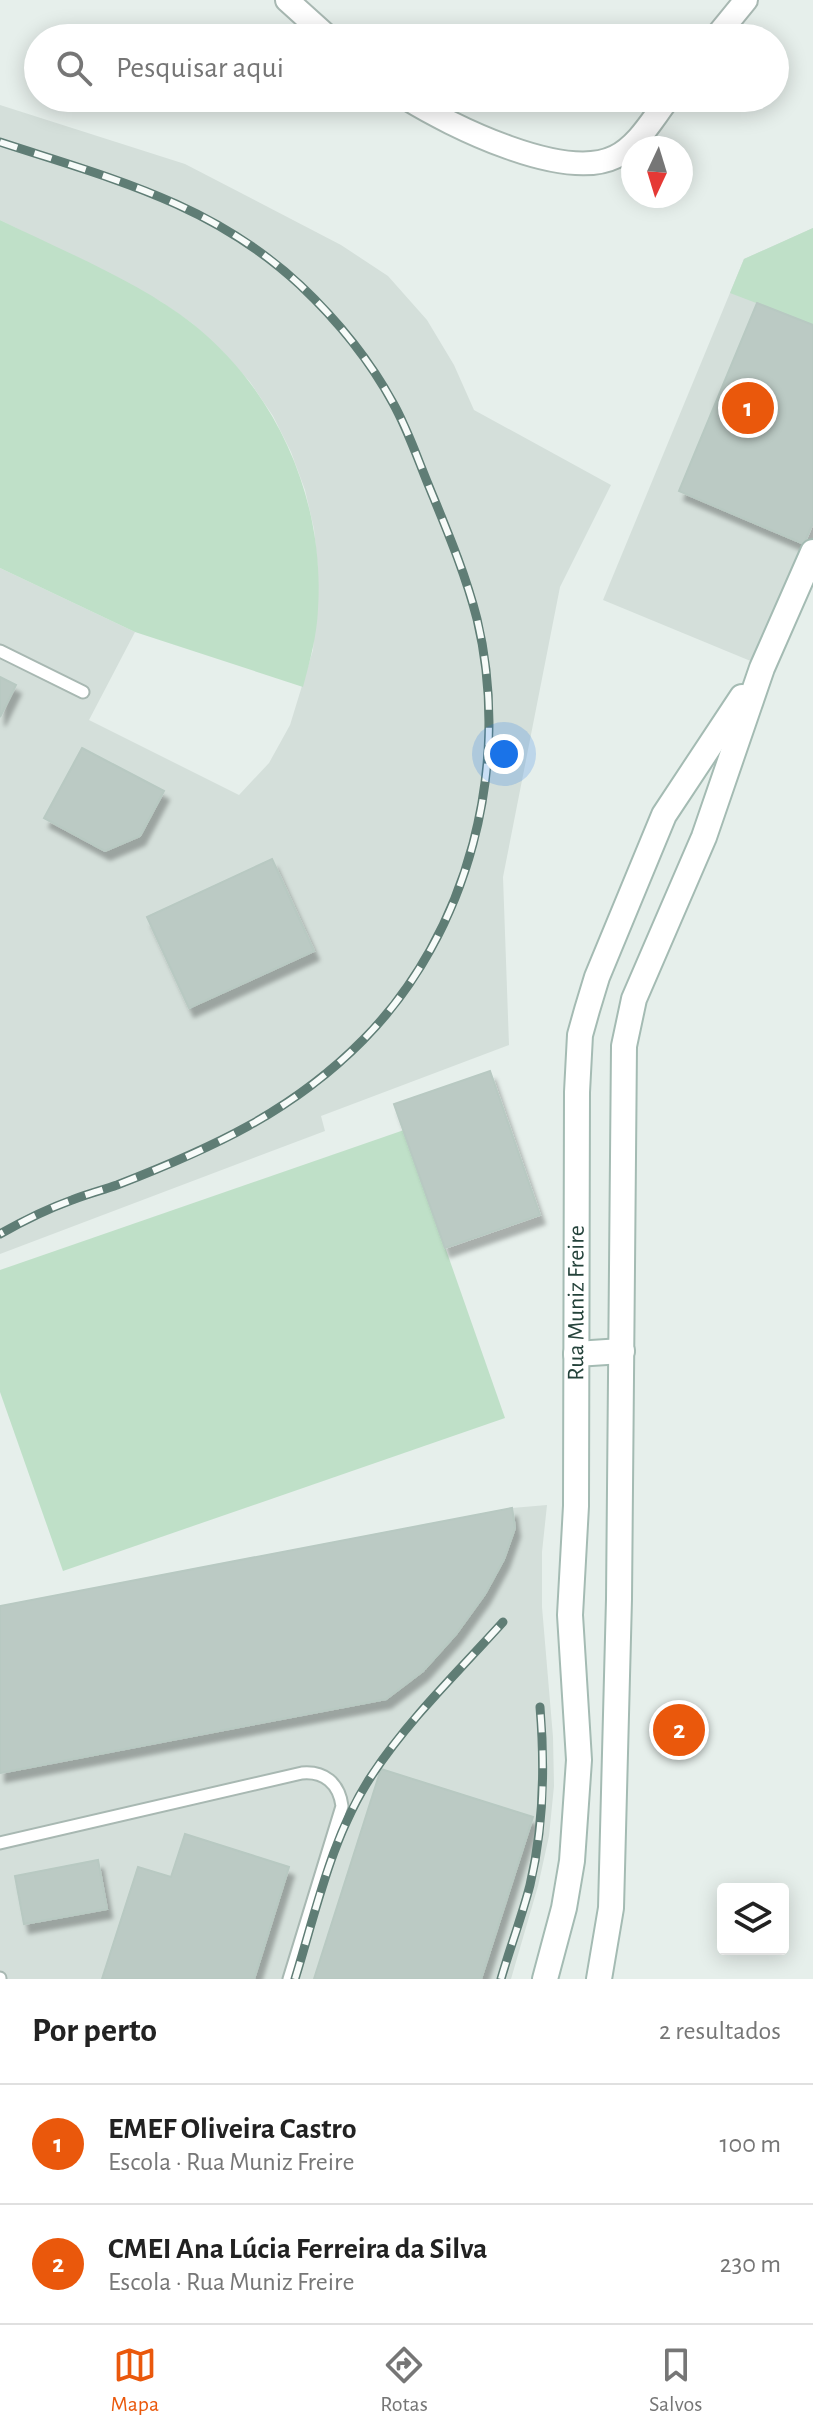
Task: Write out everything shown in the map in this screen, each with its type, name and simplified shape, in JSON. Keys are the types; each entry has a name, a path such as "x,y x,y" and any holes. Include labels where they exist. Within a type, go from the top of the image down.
{"street":[{"path":"287,0 314,24"},
{"path":"726,24 746,0"},
{"path":"429,112 506,146 574,164 600,162 620,154 658,112"},
{"name":"Rua Muniz Freire","path":"599,1979 611,1908 619,1599 624,1046 634,999 704,837 762,668 813,552"},
{"name":"Rua Muniz Freire","path":"545,1979 564,1908 577,1820 579,1760 570,1615 576,1506 577,1092 580,1035 597,977 664,815 762,668"},
{"path":"576,1354 622,1351"}],"lane":[{"path":"0,651 83,692"},
{"path":"0,1843 302,1773 321,1774 337,1787 342,1806 289,1979"}],"shaded area":[{"path":"0,105 185,164 341,245 388,276 427,320 454,365 474,410 611,485 560,587 503,877 509,1045 321,1116 325,1131 0,1254 0,568 135,632 89,720 239,795 269,763 290,725 313,650 318,570 314,529 305,490 291,452 273,416 250,382 223,352 193,324 160,301 0,220"},
{"path":"813,228 813,523 753,662 603,600 744,259"},
{"path":"547,1505 542,1552 542,1607 554,1786 549,1836 538,1886 511,1979 0,1979 0,1606 512,1508"}],"green space":[{"path":"0,220 149,294 193,324 223,351 272,416 304,489 318,569 316,628 303,687 135,632 0,568"},
{"path":"813,228 813,325 730,293 744,259"},
{"path":"404,1130 505,1418 63,1571 0,1392 0,1270"}],"building":[{"path":"757,303 813,325 813,523 804,544 679,491"},
{"path":"0,677 16,685 0,717"},
{"path":"82,748 164,791 140,836 105,851 44,818"},
{"path":"272,859 314,951 189,1008 147,917"},
{"path":"490,1071 540,1215 445,1248 394,1104"},
{"path":"512,1508 515,1528 504,1559 485,1594 456,1634 423,1671 386,1699 0,1773 0,1606"},
{"path":"381,1769 533,1817 481,1979 314,1979"},
{"path":"185,1834 289,1867 254,1979 102,1979 138,1867 171,1877"},
{"path":"98,1860 107,1909 24,1924 15,1876"}],"railway":[{"path":"0,142 120,181 195,213 266,257 300,285 339,326 363,355 398,413 455,550 477,619 486,675 489,731 484,788 473,844 455,898 430,950 400,997 363,1040 308,1088 248,1126 185,1157 53,1207 0,1234"},
{"path":"295,1979 326,1874 358,1798 402,1734 503,1622"},
{"path":"501,1979 530,1885 538,1841 543,1774 540,1707"}],"place":[{"name":"EMEF Oliveira Castro","path":"748,408"},
{"name":"CMEI Ana Lúcia Ferreira da Silva","path":"679,1730"}]}
